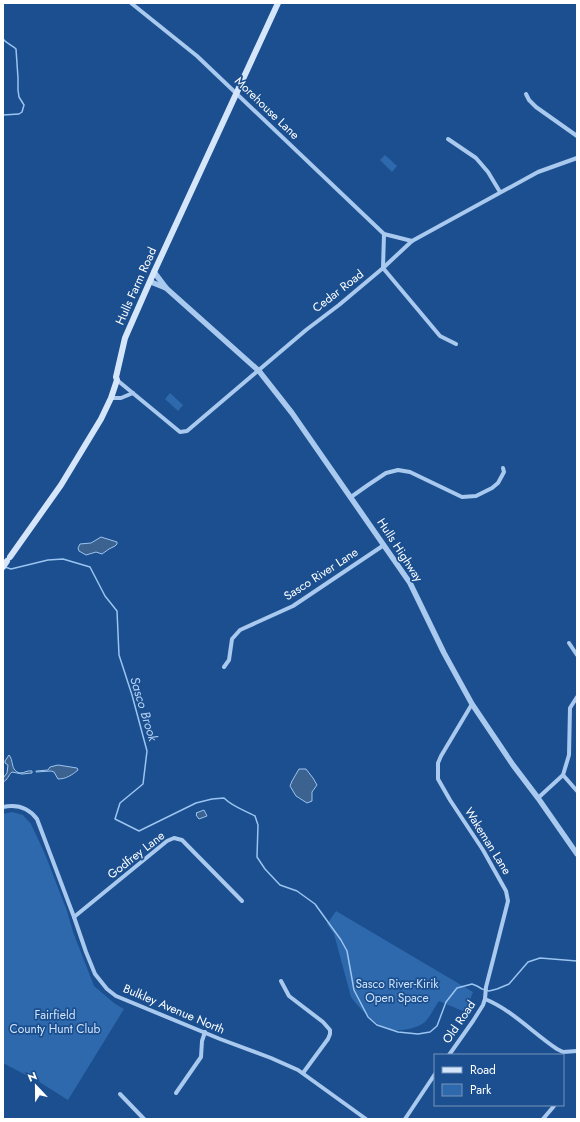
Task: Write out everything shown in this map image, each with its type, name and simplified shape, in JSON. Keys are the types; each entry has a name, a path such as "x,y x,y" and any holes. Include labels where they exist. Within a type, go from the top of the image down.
{"main road":[{"name":"Hulls Farm Road","path":"3,567 62,485 101,419 111,398 117,380 125,338 236,92 278,3"}],"street":[{"name":"Morehouse Lane","path":"131,3 197,56 384,234 412,241"},
{"path":"526,94 529,100 536,107 577,136"},
{"path":"448,139 476,158 488,172 500,192"},
{"name":"Cedar Road","path":"117,380 180,432 187,431 326,313 339,305 384,268 412,241 538,172 577,158"},
{"path":"384,234 384,268 440,336 456,344"},
{"name":"Hulls Highway","path":"154,272 166,288 259,371 292,413 410,583 444,653 472,704 513,765 577,854"},
{"name":"Hulls Highway","path":"151,282 166,288"},
{"path":"111,398 120,398 133,393"},
{"path":"351,497 386,473 398,470 410,472 462,496 476,496 492,488 498,483 504,472 503,468"},
{"name":"Sasco River Lane","path":"224,667 229,660 232,640 240,630 293,606 384,545"},
{"path":"569,642 577,655"},
{"path":"538,798 562,775 569,755 570,708 577,697"},
{"name":"Wakeman Lane","path":"472,704 441,756 438,763 438,779 450,800 484,850 506,891 508,901 486,987 485,999"},
{"path":"562,775 577,791"},
{"name":"Bulkley Avenue North","path":"3,807 17,806 24,808 37,819 95,974 107,989 116,996 271,1058 304,1073 366,1119"},
{"name":"Godfrey Lane","path":"74,917 167,841 174,838 182,840 242,902"},
{"path":"281,981 289,996 323,1022 330,1030 328,1039 304,1073"},
{"path":"485,999 506,1011 557,1049 563,1052 577,1051"},
{"name":"Old Road","path":"450,1054 473,1021 485,999"},
{"path":"176,1093 201,1057 202,1041 205,1032"},
{"path":"405,1119 434,1076"},
{"path":"120,1094 144,1119"},
{"path":"543,1119 554,1106"}],"green space":[{"path":"385,155 397,166 392,172 380,160"},
{"path":"170,393 183,405 178,411 165,399"},
{"name":"Fairfield County Hunt Club","path":"12,812 23,815 31,824 45,854 94,986 114,1003 124,1009 68,1100 41,1083 3,1063 3,814"},
{"name":"Sasco River-Kirik Open Space","path":"336,911 473,992 465,1012 439,1001 425,1022 410,1029 388,1029 374,1021 351,997 334,934 327,924"}],"shaded area":[{"path":"101,537 117,542 117,544 102,554 96,552 86,555 79,551 78,548 80,544 91,543"},
{"path":"9,755 13,768 17,772 22,773 32,771 32,773 22,774 12,772 3,782 3,778 7,773 8,765 5,761"},
{"path":"58,765 77,768 78,770 69,776 58,779 54,772 51,771 36,772 48,770 50,767"},
{"path":"299,769 306,769 317,785 312,792 312,801 307,803 296,796 290,786"},
{"path":"204,810 207,816 199,819 196,813"}],"waterway":[{"path":"3,39 16,49 18,90 19,97 24,105 22,112 19,114 3,115"},
{"name":"Sasco Brook","path":"5,567 11,569 48,560 63,559 90,567 105,596 117,611 119,655 132,695 147,751 143,784 120,803 115,819 139,831 196,803 224,798 235,806 255,816 258,825 257,857 265,869 280,885 297,891 315,904 341,940 347,951 354,990 368,1017 377,1025 398,1032 418,1034 430,1032 437,1026 446,1002 457,988 472,984 489,991 497,989 509,984 528,962 540,958 577,961"}]}
